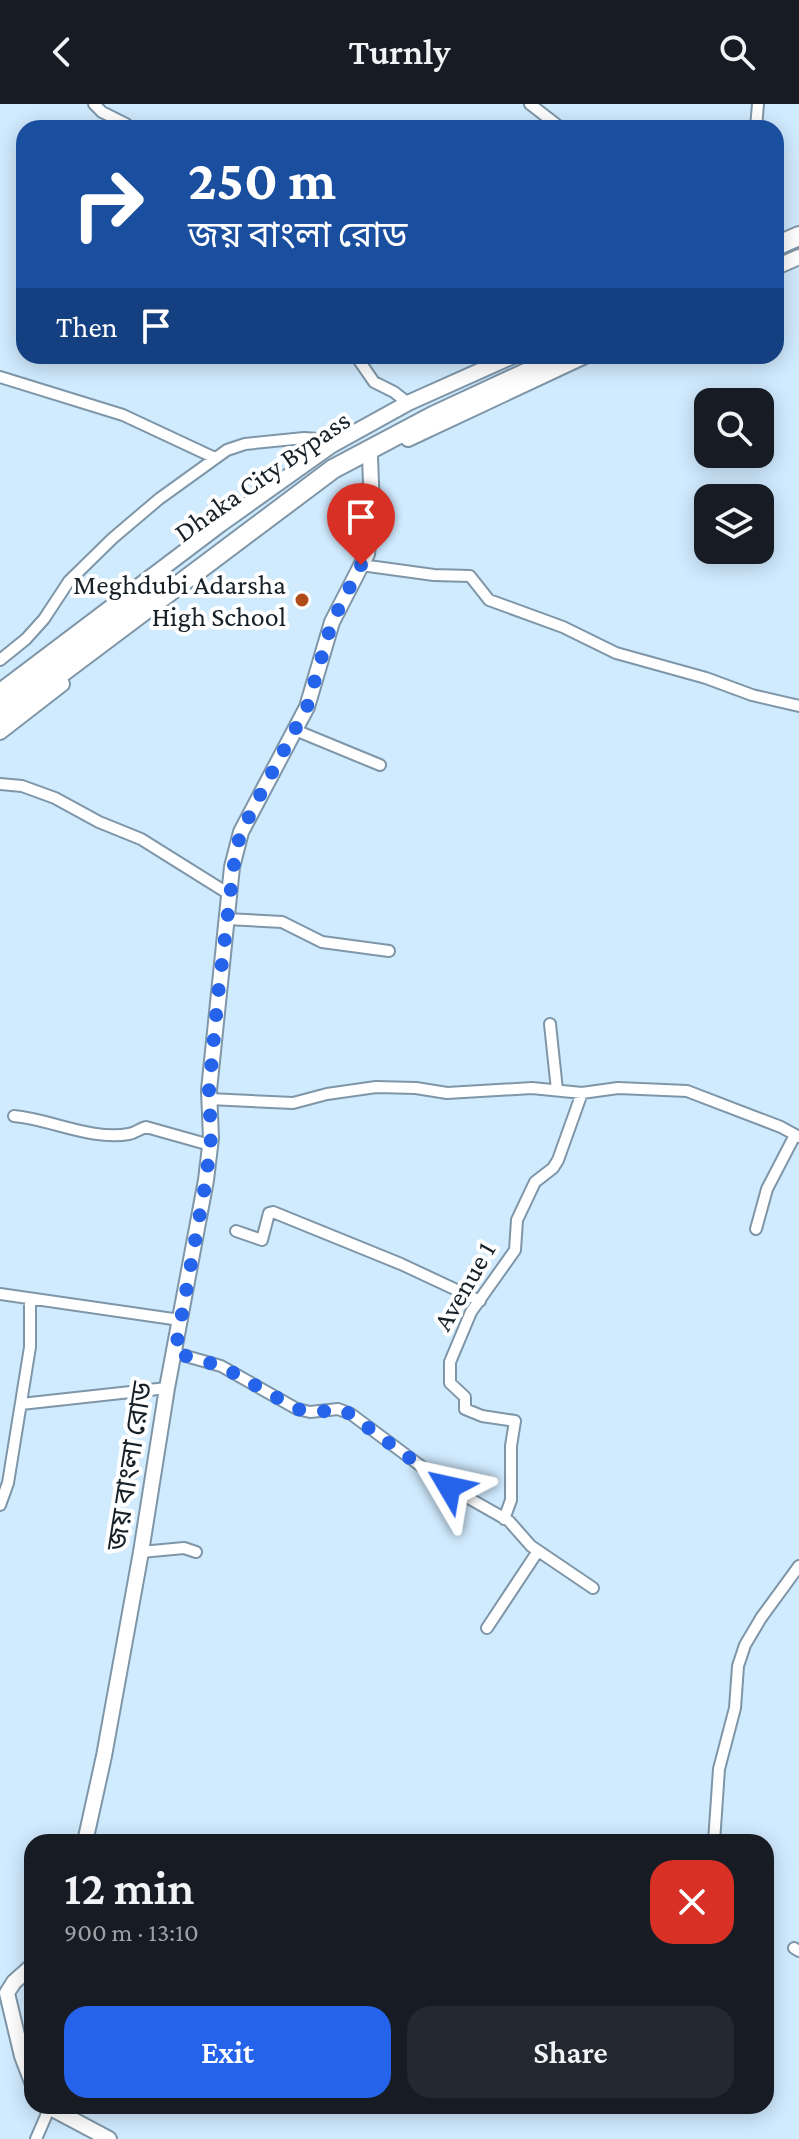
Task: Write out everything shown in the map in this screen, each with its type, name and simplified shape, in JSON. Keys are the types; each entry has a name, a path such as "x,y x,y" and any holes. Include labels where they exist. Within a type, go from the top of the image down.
{"highway":[{"name":"Dhaka City Bypass","path":"0,703 176,569 329,459 369,435 519,364"},
{"path":"0,719 333,469 433,416 545,364"}],"street":[{"path":"94,104 118,120"},
{"path":"530,104 551,120"},
{"path":"362,364 374,382 408,403"},
{"path":"0,691 221,524 332,445 408,403 495,364"},
{"path":"0,732 240,547 340,475 370,457 568,364"},
{"path":"0,377 123,415 215,458"},
{"path":"0,660 32,633 72,577 113,538 227,450 245,444 311,437 332,445"},
{"name":"জয় বাংলা রোড","path":"87,1834 141,1552 210,1145 209,1099 232,867 241,832 295,730 314,686 332,622 367,554 371,535 370,457"},
{"path":"361,565 434,575 470,576 489,600 563,627 616,653 706,678 752,695 799,706"},
{"path":"295,730 380,765"},
{"path":"0,784 22,786 55,798 99,822 141,839 229,894"},
{"path":"226,919 282,922 322,942 389,951"},
{"path":"550,1024 557,1090"},
{"path":"209,1099 293,1103 327,1094 376,1087 447,1093 532,1088 582,1093 618,1088 692,1091 797,1136 769,1185 756,1229"},
{"name":"Avenue 1","path":"504,1519 511,1496 515,1421 468,1411 465,1397 452,1387 449,1379 450,1362 471,1312 515,1250 519,1214 535,1182 547,1174 558,1160 582,1093"},
{"path":"14,1116 34,1117 75,1130 111,1134 131,1134 146,1127 210,1145"},
{"path":"236,1231 262,1240 269,1213 273,1212 303,1222 480,1301"},
{"path":"0,1294 180,1320"},
{"path":"0,1505 8,1483 31,1340 30,1299"},
{"path":"175,1353 221,1366 297,1409 310,1412 344,1410 449,1487 504,1519 538,1551 593,1588"},
{"path":"21,1404 167,1388"},
{"path":"141,1552 184,1548 196,1552"},
{"path":"487,1628 538,1551"},
{"path":"715,1834 719,1769 735,1708 738,1666 745,1645 761,1618 799,1566"},
{"path":"24,1973 7,1993 24,2061"},
{"path":"36,2139 45,2114"},
{"path":"61,2114 109,2139"}],"place":[{"name":"Meghdubi Adarsha High School","path":"302,600"}],"route":[{"path":"361,565 332,622 307,707 251,812 236,847 209,1090 211,1138 206,1180 175,1353 221,1366 297,1409 310,1412 344,1410 449,1487"}]}
